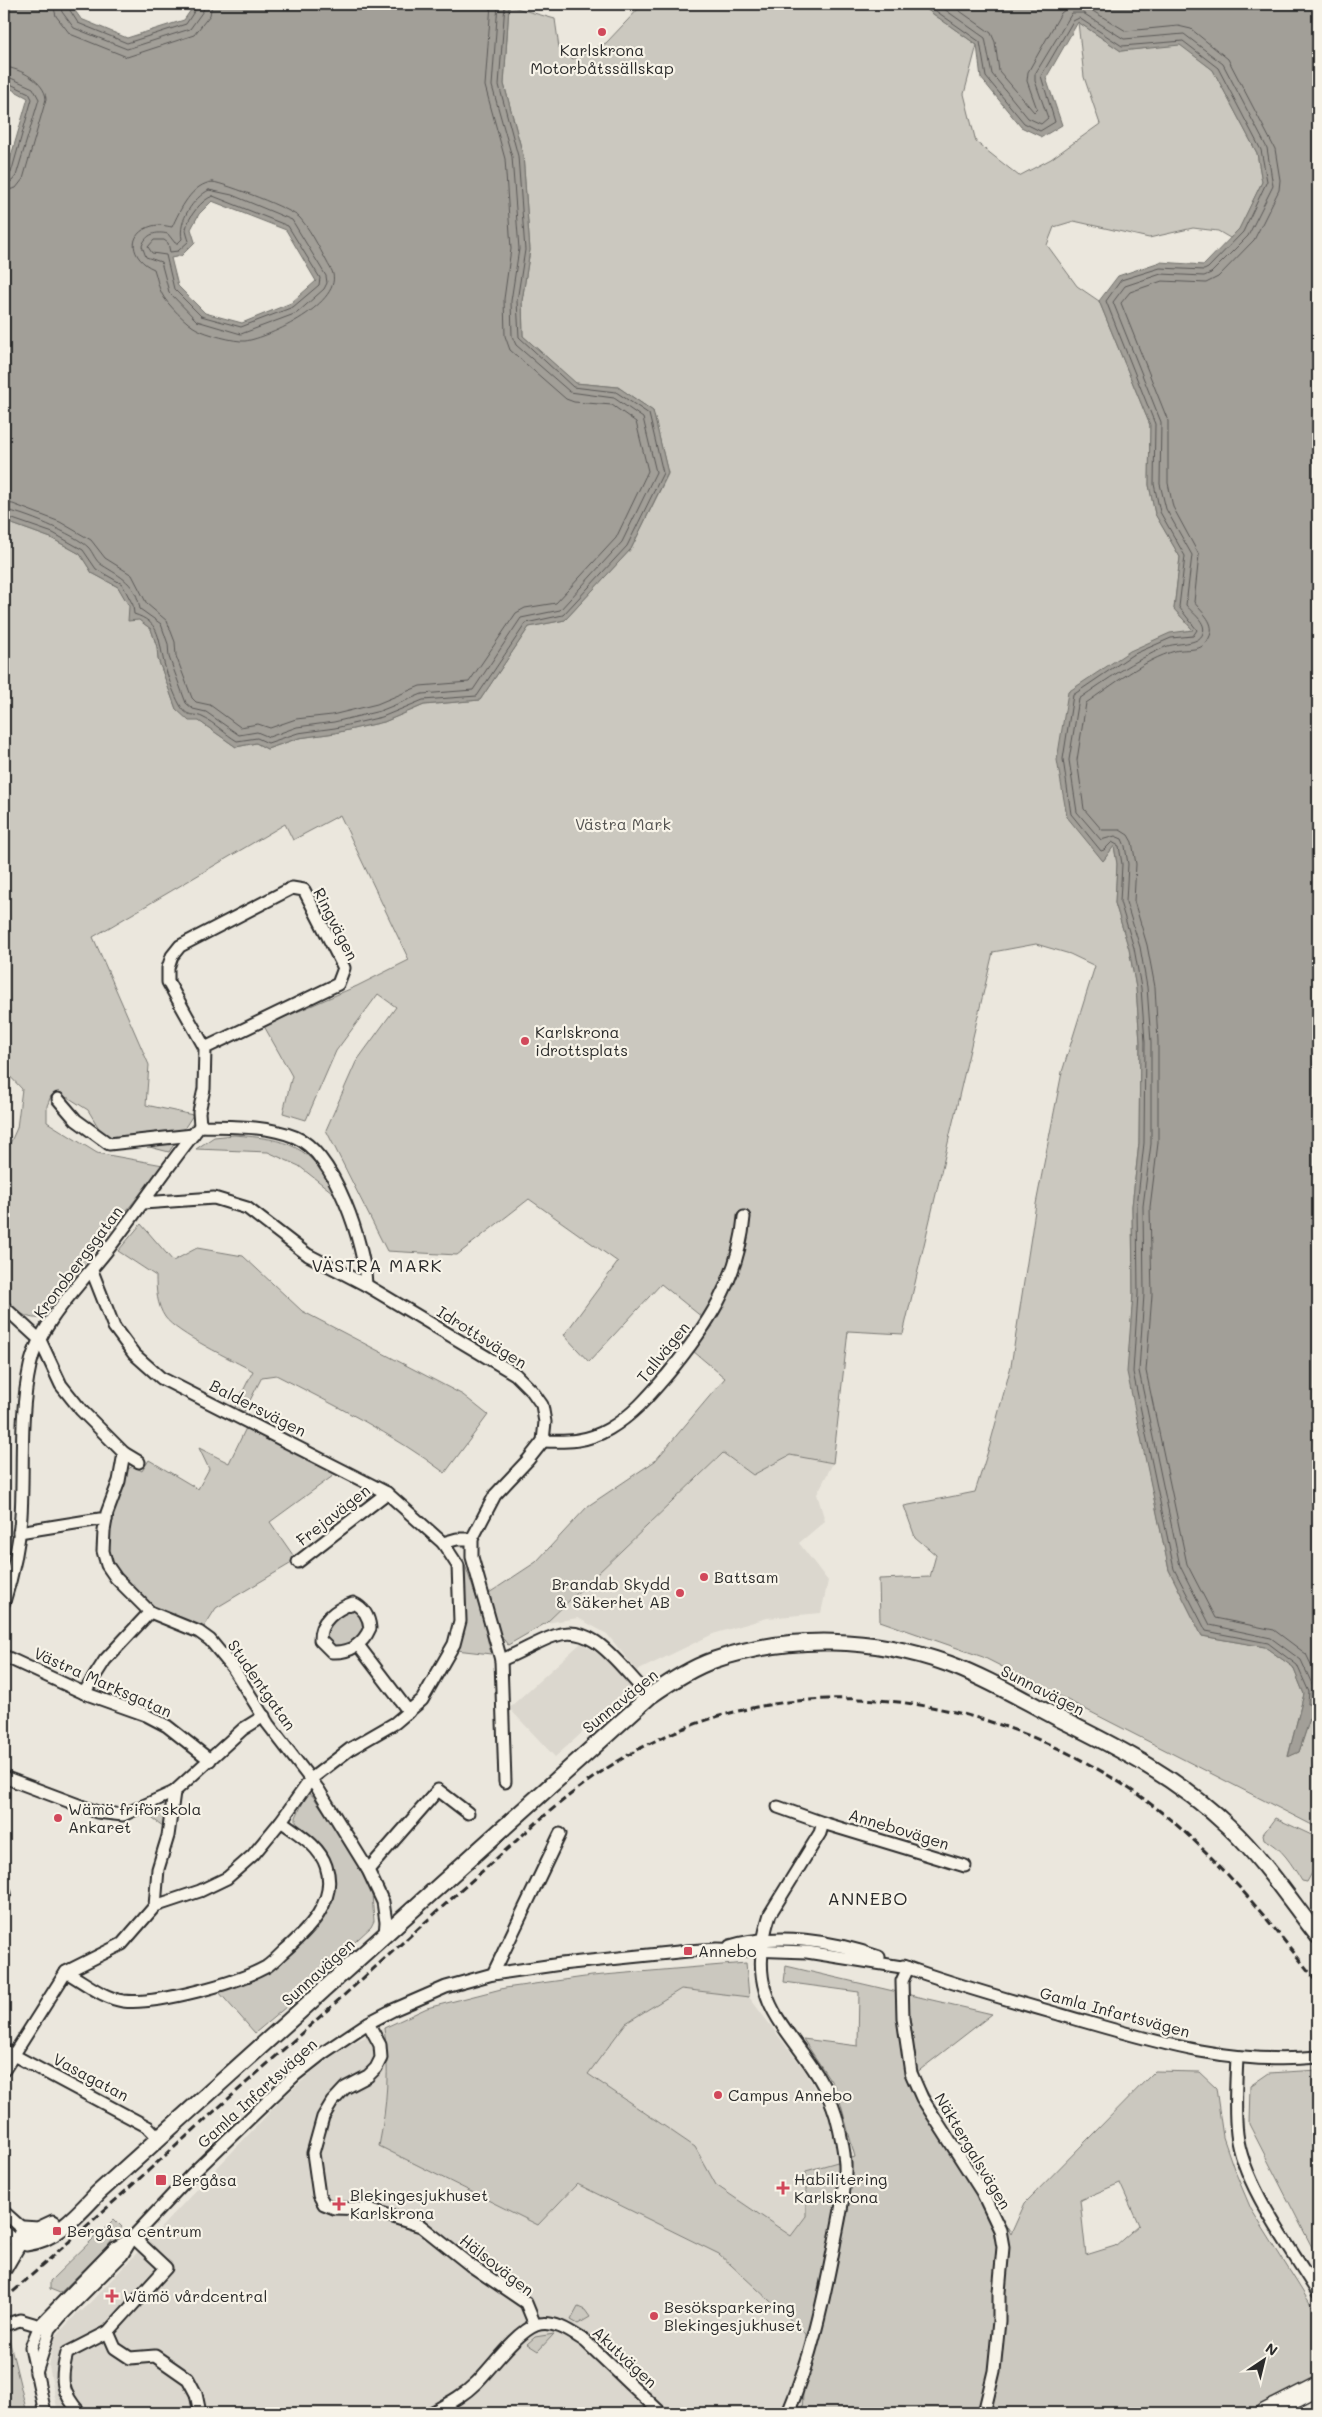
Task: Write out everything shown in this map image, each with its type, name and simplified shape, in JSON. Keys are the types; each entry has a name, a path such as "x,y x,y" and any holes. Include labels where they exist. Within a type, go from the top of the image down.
{"highway":[{"path":"1265,2413 1318,2386"}],"main road":[{"name":"Sunnavägen","path":"23,2238 39,2240 57,2231 79,2213 98,2193 650,1696 681,1675 713,1660 748,1651 786,1644 855,1643 918,1654 951,1665 1138,1758 1165,1775 1198,1800 1230,1828 1318,1936"},
{"path":"4,2268 23,2238"}],"street":[{"name":"Ringvägen","path":"292,888 304,890 344,968 338,984 205,1048 168,982 168,968 172,956 180,946 292,888"},
{"path":"196,1130 204,1089 205,1048"},
{"path":"58,1099 76,1120 109,1144 196,1130 260,1129 298,1138 317,1155 337,1182 350,1212 366,1272 366,1285"},
{"name":"Kronobergsgatan","path":"4,1602 16,1556 19,1532 21,1427 30,1364 40,1340 56,1314 92,1272 196,1130"},
{"name":"Idrottsvägen","path":"143,1203 214,1198 247,1208 308,1255 366,1285 515,1374 542,1405 545,1422 543,1441"},
{"name":"Tallvägen","path":"543,1441 574,1442 607,1430 630,1415 648,1397 703,1330 720,1298 742,1240 744,1217"},
{"name":"Baldersvägen","path":"92,1272 114,1327 134,1354 162,1378 387,1493 444,1544 458,1566 460,1621 454,1644 422,1700 395,1723 350,1749 310,1779 281,1821 253,1855 227,1878 200,1891 155,1906"},
{"path":"4,1307 40,1340 61,1385 81,1410 124,1453 138,1462"},
{"path":"505,1782 501,1660 472,1557 472,1539 495,1495 543,1441"},
{"name":"Studentgatan","path":"124,1453 106,1520 104,1551 107,1565 116,1578 150,1612 199,1632 210,1640 233,1668 264,1716 310,1779 368,1870 383,1902 386,1922 385,1936"},
{"name":"Frejavägen","path":"298,1562 387,1493"},
{"path":"19,1532 100,1519 106,1520"},
{"path":"444,1544 457,1539 472,1539"},
{"path":"354,1603 360,1606 365,1613 370,1628 358,1645 341,1652 332,1652 320,1640 320,1630 324,1622 344,1606 354,1603"},
{"path":"84,1693 105,1660 150,1612"},
{"path":"501,1660 522,1653 553,1636 566,1632 580,1634 592,1639 614,1657 628,1675 650,1696"},
{"path":"358,1645 409,1712"},
{"name":"Västra Marksgatan","path":"4,1656 84,1693 146,1715 167,1726 210,1760"},
{"path":"4,1777 97,1812 123,1815 174,1792 243,1729 264,1716"},
{"path":"368,1870 438,1790 468,1813"},
{"path":"4,2070 8,2052 66,1972 122,1944 155,1906 158,1869 168,1836 174,1792"},
{"name":"Annebovägen","path":"778,1807 823,1823 965,1866"},
{"path":"66,1972 108,1997 124,2001 152,1999 216,1987 267,1966 296,1941 314,1921 326,1901 329,1882 326,1865 315,1846 281,1821"},
{"name":"Annebovägen","path":"788,2413 807,2364 823,2304 841,2213 845,2163 835,2114 827,2094 767,1999 762,1980 763,1945 770,1914 820,1833 823,1823"},
{"path":"493,1974 560,1834"},
{"name":"Gamla Infartsvägen","path":"45,2327 122,2255 133,2238 192,2174 295,2076 323,2053 368,2023 422,1996 493,1974 561,1964 763,1945 908,1968 1143,2040 1237,2057 1284,2060 1318,2057"},
{"name":"Näktergalsvägen","path":"908,1968 902,1981 903,2018 911,2073 922,2098 982,2192 1000,2230 1003,2247 994,2371 984,2413"},
{"name":"Hälsovägen","path":"368,2023 380,2045 381,2058 376,2068 368,2076 345,2088 323,2117 313,2153 319,2195 324,2204 334,2208 369,2209 421,2226 476,2269 526,2303 534,2325"},
{"name":"Vasagatan","path":"8,2052 148,2127 159,2138"},
{"path":"1237,2057 1237,2135 1245,2164 1262,2201 1318,2293"},
{"path":"4,2212 23,2238"},
{"path":"4,2232 23,2238"},
{"path":"80,2413 65,2390 62,2372 67,2353 108,2332 166,2268 133,2238"},
{"name":"Gamla Infartsvägen","path":"45,2327 69,2294 116,2248 133,2238"},
{"path":"4,2325 20,2320 45,2327 31,2347 45,2413"},
{"name":"Akutvägen","path":"534,2325 546,2323 572,2332 585,2341 661,2413"},
{"path":"432,2413 475,2384 512,2344 534,2325"},
{"path":"108,2332 115,2348 130,2358 155,2356 188,2379 196,2394 200,2413"}],"shaded area":[{"path":"723,1453 753,1475 790,1455 833,1463 817,1494 825,1521 799,1543 828,1581 821,1613 767,1618 713,1634 637,1671 607,1634 578,1618 546,1623"},
{"path":"581,1643 606,1658 632,1688 555,1757 509,1708"},
{"name":"Campus Annebo","path":"681,1989 749,1997 806,2072 829,2116 835,2141 837,2162 806,2171 806,2216 791,2236 716,2185 695,2147 588,2074 626,2023"},
{"name":"Blekingesjukhuset Karlskrona","path":"384,2028 388,2057 386,2110 379,2146 538,2225 577,2184 719,2254 806,2334 802,2413 58,2413 49,2366 55,2337 80,2310 82,2311 284,2097 318,2067 346,2046"}],"green space":[{"name":"Västra Mark","path":"643,4 919,4 977,45 964,94 976,142 1019,176 1051,159 1100,124 1084,77 1078,22 1121,51 1180,44 1213,70 1257,153 1262,182 1239,230 1230,238 1218,231 1193,228 1149,238 1074,221 1054,227 1047,245 1077,286 1099,301 1150,425 1149,485 1155,514 1180,557 1174,609 1194,631 1088,841 1103,861 1114,845 1117,864 1115,903 1129,949 1136,988 1140,1042 1139,1143 1132,1206 1133,1294 1128,1373 1169,1570 1202,1636 1265,1647 1293,1667 1304,1694 1288,1756 1299,1752 1313,1709 1318,1709 1318,1828 983,1657 880,1621 879,1579 930,1577 936,1555 915,1537 904,1506 975,1492 989,1448 1011,1366 1036,1204 1062,1072 1095,966 1070,954 1036,944 993,952 903,1334 848,1331 833,1463 790,1455 753,1475 723,1453 546,1623 508,1645 500,1635 489,1593 536,1562 588,1506 655,1461 725,1378 693,1351 713,1326 661,1284 589,1362 564,1335 618,1262 529,1199 457,1255 387,1251 326,1130 356,1062 396,1007 378,994 336,1051 306,1120 283,1113 292,1076 264,1026 357,986 409,960 340,815 293,840 285,824 93,937 149,1065 146,1105 193,1115 169,1152 103,1135 88,1110 69,1098 51,1096 47,1106 47,1122 97,1153 163,1165 41,1318 25,1316 4,1299 4,1157 17,1128 22,1089 4,1070 4,521 51,538 80,554 92,573 118,587 139,620 151,629 157,647 158,659 176,709 199,721 236,747 256,743 267,749 299,738 335,733 384,722 424,705 480,700 529,627 565,620 631,549 668,474 653,411 618,387 575,383 523,336 522,301 530,250 523,155 504,84 509,6 555,19 559,48 573,59 606,43"},
{"path":"234,1135 269,1139 296,1148 307,1155 318,1166 337,1196 299,1166 268,1152 196,1149 214,1137"},
{"path":"141,1224 173,1261 197,1248 243,1256 302,1311 463,1395 488,1415 445,1473 384,1432 276,1375 262,1377 244,1412 234,1409 253,1371 193,1339 171,1324 165,1317 159,1302 156,1276 118,1251"},
{"path":"246,1428 337,1473 270,1522 295,1558 295,1561 216,1608 204,1627 155,1611 117,1573 106,1546 110,1522 125,1471 133,1466 142,1471 149,1460 198,1489 209,1469 199,1448 229,1463"},
{"path":"463,1559 481,1611 491,1654 456,1650 466,1610"},
{"path":"350,1608 355,1608 366,1622 365,1627 357,1639 339,1650 325,1642 326,1625"},
{"path":"307,1794 312,1795 365,1870 372,1894 374,1921 371,1927 332,1963 317,1981 255,2033 218,1991 299,1945 319,1923 328,1904 319,1844 296,1824 296,1817"},
{"path":"154,1808 164,1816 163,1826 144,1813"},
{"path":"1275,1818 1318,1838 1318,1862 1307,1882 1302,1881 1276,1847 1264,1839 1263,1834"},
{"path":"746,1963 749,1997 681,1989 626,2023 588,2074 695,2147 716,2185 791,2236 806,2216 806,2171 855,2157 837,2090 803,2039 858,2046 859,1992 784,1982 786,1966 992,2014 916,2073 1011,2234 1025,2203 1155,2071 1199,2072 1216,2088 1223,2137 1251,2209 1318,2316 1318,2394 1265,2413 802,2413 806,2334 719,2254 577,2184 538,2225 379,2146 387,2087 384,2028 427,2008 505,1988 592,1976","holes":["1120,2183 1139,2225 1115,2246 1086,2255 1080,2200"]},
{"path":"1318,2070 1318,2259 1249,2124 1250,2086 1269,2073"},
{"path":"114,2219 122,2227 104,2250 60,2293 50,2289 50,2281 96,2236 101,2236 104,2229"},
{"path":"578,2307 585,2310 590,2317 578,2324 571,2320"},
{"path":"554,2334 538,2351 527,2344 535,2337"},
{"path":"9,2339 27,2413 4,2413 4,2340"}],"water":[{"path":"4,4 70,4 81,19 127,38 184,20 195,4 511,4 509,6 504,84 523,155 530,250 522,301 523,336 576,383 618,387 653,411 668,473 631,549 565,620 529,627 480,700 424,705 384,722 335,733 299,738 267,749 256,743 236,747 199,721 189,721 176,709 158,659 157,647 151,629 139,620 128,621 129,606 118,587 92,573 80,554 51,538 4,521 4,180 28,98 4,85","holes":["212,201 286,230 316,281 291,303 242,323 205,313 178,286 171,258 181,256 195,242 191,229 199,214"]},
{"path":"919,4 1318,4 1318,1709 1313,1709 1299,1752 1288,1757 1304,1694 1293,1667 1265,1647 1202,1636 1169,1570 1127,1372 1133,1294 1132,1206 1139,1143 1140,1042 1136,988 1129,949 1115,903 1117,864 1114,846 1103,861 1067,817 1057,760 1068,692 1130,651 1170,633 1193,630 1174,609 1180,557 1155,514 1149,485 1150,425 1099,301 1118,276 1160,262 1204,265 1239,229 1262,182 1257,153 1213,70 1180,45 1121,51 1078,22 1046,78 1062,125 1042,137 1021,127 981,78 977,45"}],"railway":[{"path":"4,2300 564,1799 594,1777 640,1748 719,1716 784,1703 849,1699 915,1704 979,1718 1041,1741 1101,1771 1156,1808 1179,1827 1242,1890 1318,1983"}],"place":[{"name":"Karlskrona Motorbåtssällskap","path":"602,32"},
{"name":"Karlskrona idrottsplats","path":"525,1041"},
{"name":"Battsam","path":"704,1577"},
{"name":"Brandab Skydd & Säkerhet AB","path":"680,1593"},
{"name":"Wämö friförskola Ankaret","path":"58,1818"},
{"name":"Annebo","path":"688,1951"},
{"name":"Campus Annebo","path":"718,2095"},
{"name":"Bergåsa","path":"161,2180"},
{"name":"Habilitering Karlskrona","path":"783,2188"},
{"name":"Blekingesjukhuset Karlskrona","path":"339,2204"},
{"name":"Bergåsa centrum","path":"57,2231"},
{"name":"Wämö vårdcentral","path":"112,2296"},
{"name":"Besöksparkering Blekingesjukhuset","path":"654,2316"}],"district":[{"name":"VÄSTRA MARK","path":"377,1266"},
{"name":"ANNEBO","path":"868,1899"}]}
